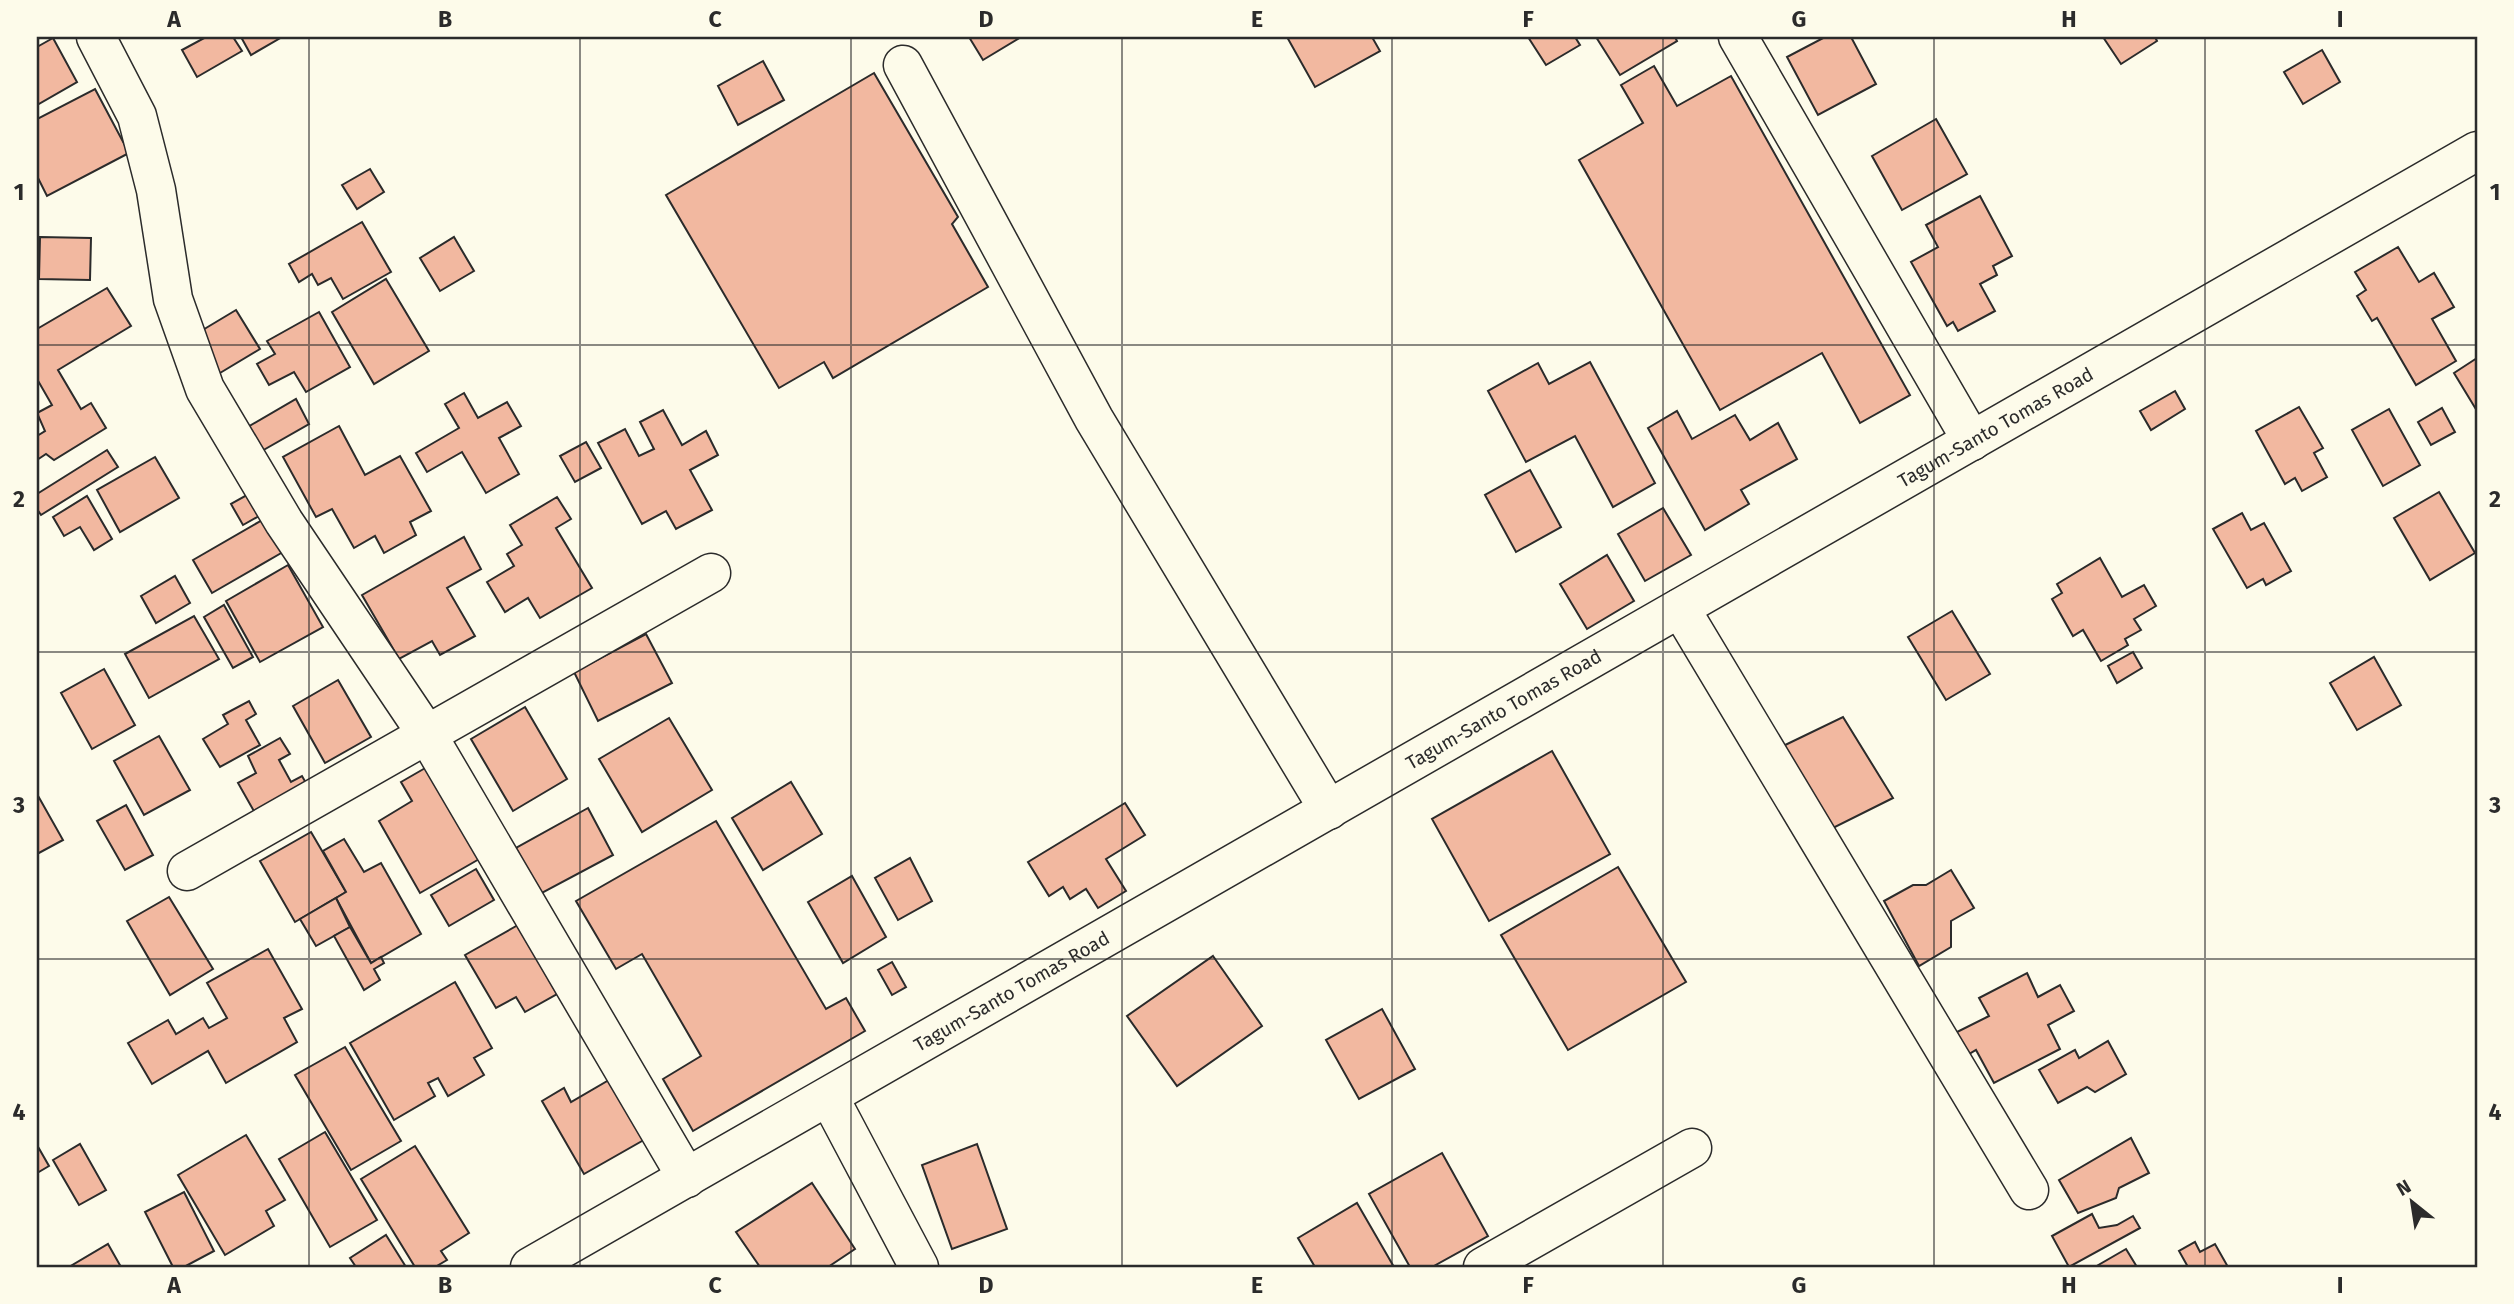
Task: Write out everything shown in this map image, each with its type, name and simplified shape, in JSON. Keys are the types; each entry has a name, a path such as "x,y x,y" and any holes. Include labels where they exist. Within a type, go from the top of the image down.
{"street":[{"path":"96,37 137,116 156,190 173,299 205,389 285,522 428,737 687,1178"},
{"path":"1738,37 1972,441"},
{"path":"903,65 1094,419 1329,810"},
{"name":"Tagum-Santo Tomas Road","path":"530,1267 2477,151"},
{"path":"187,871 428,737 710,573"},
{"path":"1680,608 2029,1190"},
{"path":"829,1097 919,1267"},
{"path":"1483,1267 1692,1149"}],"building":[{"path":"206,37 233,37 242,51 197,77 182,50"},
{"path":"241,37 282,37 251,55"},
{"path":"969,37 1021,37 983,60"},
{"path":"1287,37 1372,37 1380,51 1315,87"},
{"path":"1528,37 1575,37 1580,45 1546,65"},
{"path":"1596,37 1675,37 1677,41 1620,75"},
{"path":"1825,37 1851,37 1876,84 1818,115 1787,57"},
{"path":"2103,37 2155,37 2157,41 2121,64"},
{"path":"53,38 77,82 37,105 37,47"},
{"path":"2322,50 2340,82 2303,104 2284,72"},
{"path":"763,61 784,100 738,125 718,86"},
{"path":"1654,66 1677,106 1731,76 1910,395 1860,423 1822,353 1720,410 1579,160 1643,123 1621,85"},
{"path":"874,73 958,217 952,224 988,287 833,378 824,362 779,388 666,195"},
{"path":"95,89 129,153 47,196 37,176 37,119"},
{"path":"1936,119 1967,174 1902,210 1872,156"},
{"path":"370,169 384,192 357,209 342,185"},
{"path":"1980,196 2012,256 1993,266 1997,275 1980,284 1995,311 1958,331 1953,322 1947,326 1911,262 1938,247 1926,225"},
{"path":"362,222 391,272 343,299 331,278 318,285 312,274 299,282 289,264"},
{"path":"40,237 91,238 90,280 39,279"},
{"path":"454,237 474,271 440,291 420,258"},
{"path":"2398,247 2419,282 2434,273 2454,307 2432,319 2456,361 2416,385 2377,318 2372,321 2357,296 2366,290 2355,272"},
{"path":"386,279 429,351 374,384 332,312"},
{"path":"107,288 131,326 58,370 81,409 91,403 106,428 54,460 46,454 37,460 37,436 45,431 37,413 52,405 37,379 37,329"},
{"path":"236,310 260,349 215,376 191,337"},
{"path":"319,312 350,367 306,392 294,372 269,385 257,364 275,354 267,341"},
{"path":"2477,358 2477,411 2454,373"},
{"path":"1590,362 1655,483 1613,507 1575,436 1526,462 1488,391 1538,363 1549,384"},
{"path":"2175,391 2185,409 2151,430 2140,411"},
{"path":"464,393 478,418 507,402 521,426 499,438 519,474 486,493 462,452 427,472 416,453 459,428 445,404"},
{"path":"296,399 309,424 260,452 246,428"},
{"path":"2299,407 2323,448 2314,453 2327,477 2302,491 2295,478 2285,484 2256,431"},
{"path":"2442,408 2455,432 2431,445 2418,422"},
{"path":"2389,409 2420,465 2383,486 2352,430"},
{"path":"663,410 682,445 706,431 718,455 690,470 712,510 676,529 666,511 642,524 598,443 625,429 639,456 654,449 640,422"},
{"path":"1677,411 1692,439 1735,415 1750,440 1778,423 1797,459 1741,490 1749,504 1705,530 1648,428"},
{"path":"339,426 365,475 400,456 431,511 410,522 416,535 384,553 375,536 354,548 332,509 316,517 283,457"},
{"path":"586,442 601,468 575,482 560,456"},
{"path":"107,450 118,467 41,515 37,509 37,494"},
{"path":"155,457 179,498 120,532 97,490"},
{"path":"1530,470 1561,527 1516,552 1485,495"},
{"path":"256,490 268,511 243,525 231,504"},
{"path":"2439,492 2475,553 2430,580 2394,518"},
{"path":"87,496 112,539 94,550 80,527 64,536 53,517"},
{"path":"557,497 571,519 556,528 592,588 540,618 528,598 505,612 487,582 514,566 507,554 522,545 510,525"},
{"path":"1663,508 1691,555 1645,581 1618,534"},
{"path":"2242,513 2251,530 2264,523 2291,571 2266,585 2263,579 2247,588 2213,529"},
{"path":"264,519 283,552 212,593 193,560"},
{"path":"464,537 481,569 447,588 475,636 440,655 432,641 399,659 362,595"},
{"path":"1607,555 1634,601 1587,629 1560,584"},
{"path":"2100,558 2122,597 2144,585 2156,606 2134,619 2141,630 2125,639 2128,645 2101,661 2083,630 2073,636 2052,599 2062,593 2057,584"},
{"path":"288,565 323,627 260,662 226,601"},
{"path":"175,576 190,603 156,623 141,596"},
{"path":"224,605 253,657 233,668 204,617"},
{"path":"1952,611 1990,674 1946,700 1908,637"},
{"path":"194,616 219,659 149,698 125,654"},
{"path":"646,634 672,683 598,721 574,672"},
{"path":"2133,652 2142,668 2117,683 2108,666"},
{"path":"2374,657 2401,705 2357,730 2330,683"},
{"path":"104,669 135,725 92,749 61,693"},
{"path":"338,680 371,737 325,763 293,706"},
{"path":"249,701 256,714 246,720 260,745 220,767 203,739 228,724 223,715"},
{"path":"525,707 567,779 513,811 471,739"},
{"path":"1843,717 1893,798 1831,829 1781,747"},
{"path":"669,718 712,790 642,832 599,759"},
{"path":"159,736 190,790 144,815 114,761"},
{"path":"280,738 290,754 279,760 291,782 302,776 310,790 255,813 238,783 256,773 248,756"},
{"path":"1552,751 1610,854 1489,921 1432,819"},
{"path":"427,767 481,858 420,893 379,821 412,801 401,782"},
{"path":"791,782 822,834 763,870 732,818"},
{"path":"37,794 63,840 37,854"},
{"path":"1125,803 1145,835 1106,859 1126,891 1098,908 1086,889 1070,899 1063,887 1049,896 1028,862"},
{"path":"126,805 153,855 125,870 97,821"},
{"path":"588,808 613,855 540,894 516,848"},
{"path":"716,821 826,1009 846,998 865,1031 693,1131 663,1079 701,1056 642,954 616,969 576,901"},
{"path":"311,832 346,892 295,922 260,861"},
{"path":"344,839 364,872 381,863 421,934 371,963 336,898 346,892 323,851"},
{"path":"910,858 932,901 898,920 875,878"},
{"path":"1618,867 1686,982 1568,1050 1501,935"},
{"path":"476,869 494,900 449,926 431,895"},
{"path":"1951,870 1974,908 1951,921 1951,947 1919,966 1884,901 1913,885 1926,885"},
{"path":"852,876 886,937 843,963 808,902"},
{"path":"169,897 213,969 170,995 127,921"},
{"path":"336,898 350,927 316,946 300,919"},
{"path":"518,925 557,994 525,1012 516,997 496,1008 465,955"},
{"path":"350,927 371,963 381,957 384,963 374,969 380,980 364,990 334,936"},
{"path":"268,949 302,1009 284,1018 297,1042 226,1083 208,1051 152,1084 128,1043 168,1020 176,1034 203,1018 209,1028 227,1018 207,983"},
{"path":"1213,956 1262,1026 1177,1086 1127,1016"},
{"path":"892,962 906,987 892,995 878,970"},
{"path":"2027,973 2038,997 2060,985 2074,1011 2048,1025 2060,1049 1994,1083 1976,1050 1964,1057 1953,1034 1989,1016 1979,998"},
{"path":"455,982 492,1048 474,1058 484,1075 448,1096 438,1078 428,1083 435,1096 394,1120 350,1043"},
{"path":"1382,1009 1415,1069 1359,1099 1326,1040"},
{"path":"2108,1041 2126,1074 2095,1092 2087,1087 2058,1103 2039,1070 2075,1050 2079,1058"},
{"path":"345,1047 401,1141 351,1170 295,1075"},
{"path":"609,1080 656,1133 584,1174 542,1101 564,1088 571,1102"},
{"path":"325,1132 377,1220 330,1247 279,1159"},
{"path":"246,1135 285,1200 266,1211 274,1226 225,1255 178,1175"},
{"path":"2131,1138 2149,1173 2119,1188 2116,1198 2078,1213 2059,1180"},
{"path":"80,1144 106,1190 79,1205 53,1160"},
{"path":"977,1144 1007,1229 952,1249 922,1165"},
{"path":"37,1145 49,1166 37,1173"},
{"path":"415,1146 469,1233 441,1251 447,1260 435,1267 415,1267 361,1179"},
{"path":"1442,1153 1488,1236 1432,1267 1410,1267 1369,1194"},
{"path":"812,1183 855,1249 828,1267 760,1267 736,1232"},
{"path":"184,1192 214,1251 184,1267 173,1267 145,1212"},
{"path":"1357,1203 1394,1267 1315,1267 1298,1238"},
{"path":"2092,1214 2099,1228 2117,1225 2133,1216 2140,1228 2069,1267 2052,1236"},
{"path":"386,1235 406,1267 356,1267 350,1258"},
{"path":"2195,1242 2200,1252 2215,1244 2228,1267 2188,1267 2179,1251"},
{"path":"108,1244 121,1267 69,1267"},
{"path":"2126,1249 2137,1267 2095,1267"}]}
